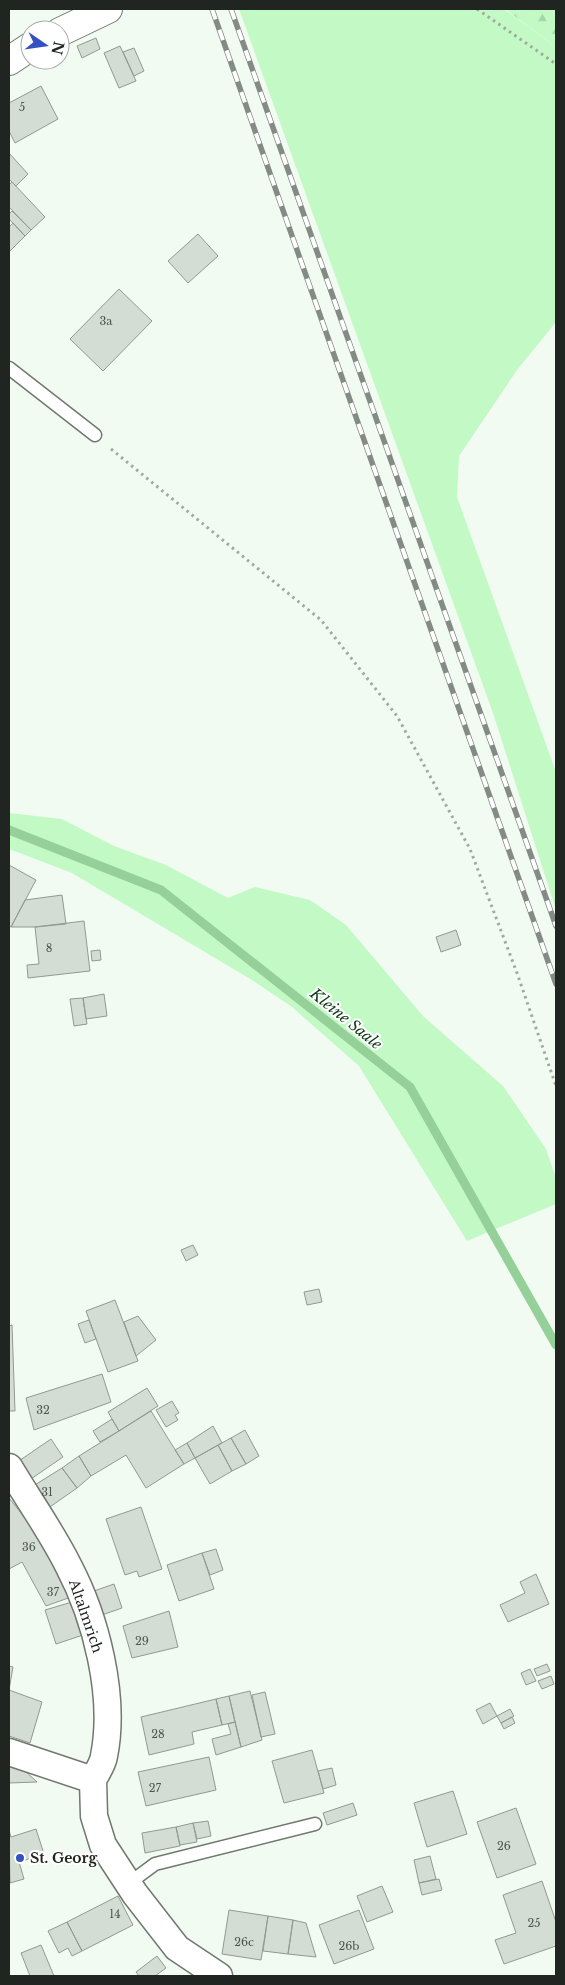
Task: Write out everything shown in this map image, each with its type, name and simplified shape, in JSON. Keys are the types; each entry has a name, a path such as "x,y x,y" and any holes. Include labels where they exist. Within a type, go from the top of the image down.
{"street":[{"path":"70,27 108,9"},
{"path":"9,61 20,54"},
{"name":"Altalmrich","path":"9,1467 68,1565 88,1614 103,1668 107,1704 104,1757 93,1780 94,1816 103,1845 128,1884 177,1948 219,1976"},
{"path":"9,1752 93,1780"}],"lane":[{"path":"9,368 95,435"},
{"path":"128,1884 155,1864 315,1824"}],"path":[{"path":"477,9 556,64"},
{"path":"95,435 321,620 397,716 470,849 517,973 556,1086"}],"green space":[{"path":"239,9 504,9 556,47 556,322 517,370 459,456 457,497 556,772 556,910 493,713"},
{"path":"505,9 556,9 556,47"},
{"path":"9,813 62,819 114,846 166,865 228,898 255,887 310,900 346,925 423,1016 503,1086 546,1149 556,1178 556,1204 467,1241 359,1066 292,1007 252,980 72,873 9,849"}],"building":[{"path":"96,38 100,49 82,58 77,46"},
{"path":"120,46 136,81 119,88 104,53"},
{"path":"134,48 144,71 134,76 123,52"},
{"path":"41,86 58,119 15,143 9,131 9,103"},
{"path":"9,153 28,174 16,186 9,179"},
{"path":"12,182 45,217 31,230 9,207 9,185"},
{"path":"12,211 31,230 25,236 9,219 9,214"},
{"path":"13,223 25,236 9,252 9,227"},
{"path":"198,234 218,256 188,283 168,261"},
{"path":"119,289 152,321 103,371 70,339"},
{"path":"9,865 36,880 11,927 9,926"},
{"path":"62,895 66,924 11,927 25,900"},
{"path":"84,921 90,971 28,978 27,965 39,964 35,927"},
{"path":"456,930 461,945 441,952 436,937"},
{"path":"100,950 101,960 92,961 91,951"},
{"path":"104,994 107,1016 86,1019 83,998"},
{"path":"83,998 87,1024 74,1026 70,999"},
{"path":"193,1245 198,1255 186,1261 181,1250"},
{"path":"319,1289 322,1302 307,1305 304,1292"},
{"path":"115,1300 138,1361 108,1372 86,1311"},
{"path":"138,1316 156,1340 136,1356 124,1322"},
{"path":"89,1320 96,1339 85,1343 78,1324"},
{"path":"12,1325 15,1411 9,1411 9,1326"},
{"path":"102,1374 111,1402 34,1430 26,1398"},
{"path":"147,1388 158,1406 119,1431 108,1412"},
{"path":"172,1401 179,1413 175,1415 178,1420 166,1427 156,1410"},
{"path":"151,1411 184,1464 146,1488 126,1455 91,1476 79,1456"},
{"path":"112,1419 119,1431 100,1442 93,1431"},
{"path":"213,1426 222,1443 195,1458 187,1443"},
{"path":"245,1430 259,1456 246,1464 231,1438"},
{"path":"231,1438 246,1464 232,1471 218,1445"},
{"path":"51,1439 63,1457 25,1483 13,1465"},
{"path":"187,1443 195,1458 184,1464 175,1450"},
{"path":"218,1445 232,1471 210,1484 195,1458"},
{"path":"79,1456 91,1476 77,1488 62,1468"},
{"path":"62,1468 77,1488 47,1509 30,1488"},
{"path":"9,1498 30,1524 36,1520 71,1597 46,1606 22,1562 9,1569"},
{"path":"141,1507 162,1569 139,1577 137,1571 125,1575 106,1519"},
{"path":"216,1549 223,1570 210,1575 202,1553"},
{"path":"202,1553 214,1589 179,1601 167,1565"},
{"path":"536,1574 549,1604 508,1622 500,1605 525,1593 520,1582"},
{"path":"114,1584 122,1608 99,1616 91,1592"},
{"path":"72,1602 83,1635 56,1644 45,1610"},
{"path":"169,1611 178,1647 132,1658 123,1626"},
{"path":"547,1664 550,1671 537,1676 534,1669"},
{"path":"9,1666 13,1667 9,1690"},
{"path":"530,1669 536,1681 526,1685 521,1673"},
{"path":"551,1676 554,1684 542,1689 538,1681"},
{"path":"9,1690 42,1702 30,1743 9,1736"},
{"path":"250,1691 262,1740 241,1747 229,1696"},
{"path":"265,1692 275,1734 261,1737 252,1695"},
{"path":"229,1696 235,1722 222,1725 216,1699"},
{"path":"216,1699 222,1725 192,1732 194,1744 149,1755 141,1717"},
{"path":"490,1703 497,1716 483,1724 476,1710"},
{"path":"510,1709 514,1716 501,1723 497,1716"},
{"path":"512,1717 515,1723 504,1729 501,1723"},
{"path":"235,1722 241,1747 216,1755 212,1739 231,1734 228,1724"},
{"path":"312,1750 324,1793 284,1803 272,1761"},
{"path":"209,1757 216,1790 146,1806 138,1772"},
{"path":"9,1763 25,1771 37,1782 9,1783"},
{"path":"332,1768 336,1785 323,1789 318,1771"},
{"path":"453,1791 467,1834 427,1847 414,1803"},
{"path":"353,1803 357,1815 327,1825 323,1813"},
{"path":"516,1808 536,1864 497,1878 477,1822"},
{"path":"208,1821 211,1836 197,1839 193,1823"},
{"path":"193,1823 197,1842 180,1845 176,1827"},
{"path":"176,1827 180,1846 145,1853 142,1833"},
{"name":"St. Georg","path":"36,1829 44,1854 19,1862 24,1879 10,1883 9,1830 11,1837"},
{"path":"430,1856 436,1879 419,1883 414,1860"},
{"path":"439,1879 442,1890 422,1895 419,1883"},
{"path":"542,1881 556,1922 556,1946 504,1964 495,1940 516,1933 503,1895"},
{"path":"382,1886 393,1912 367,1922 357,1896"},
{"path":"118,1896 133,1925 82,1951 67,1922"},
{"path":"229,1910 268,1916 261,1960 222,1954"},
{"path":"359,1910 374,1949 334,1964 319,1925"},
{"path":"268,1916 293,1920 288,1954 263,1951"},
{"path":"293,1920 306,1923 316,1957 288,1954"},
{"path":"67,1922 82,1951 72,1956 68,1948 59,1953 48,1931"},
{"path":"41,1945 54,1976 30,1976 21,1953"},
{"path":"157,1956 166,1968 155,1976 139,1976 136,1972"}],"waterway":[{"name":"Kleine Saale","path":"9,830 161,890 410,1087 556,1345"}],"railway":[{"path":"212,9 556,984"},
{"path":"231,9 556,926"}],"place":[{"name":"St. Georg","path":"20,1858"}]}
